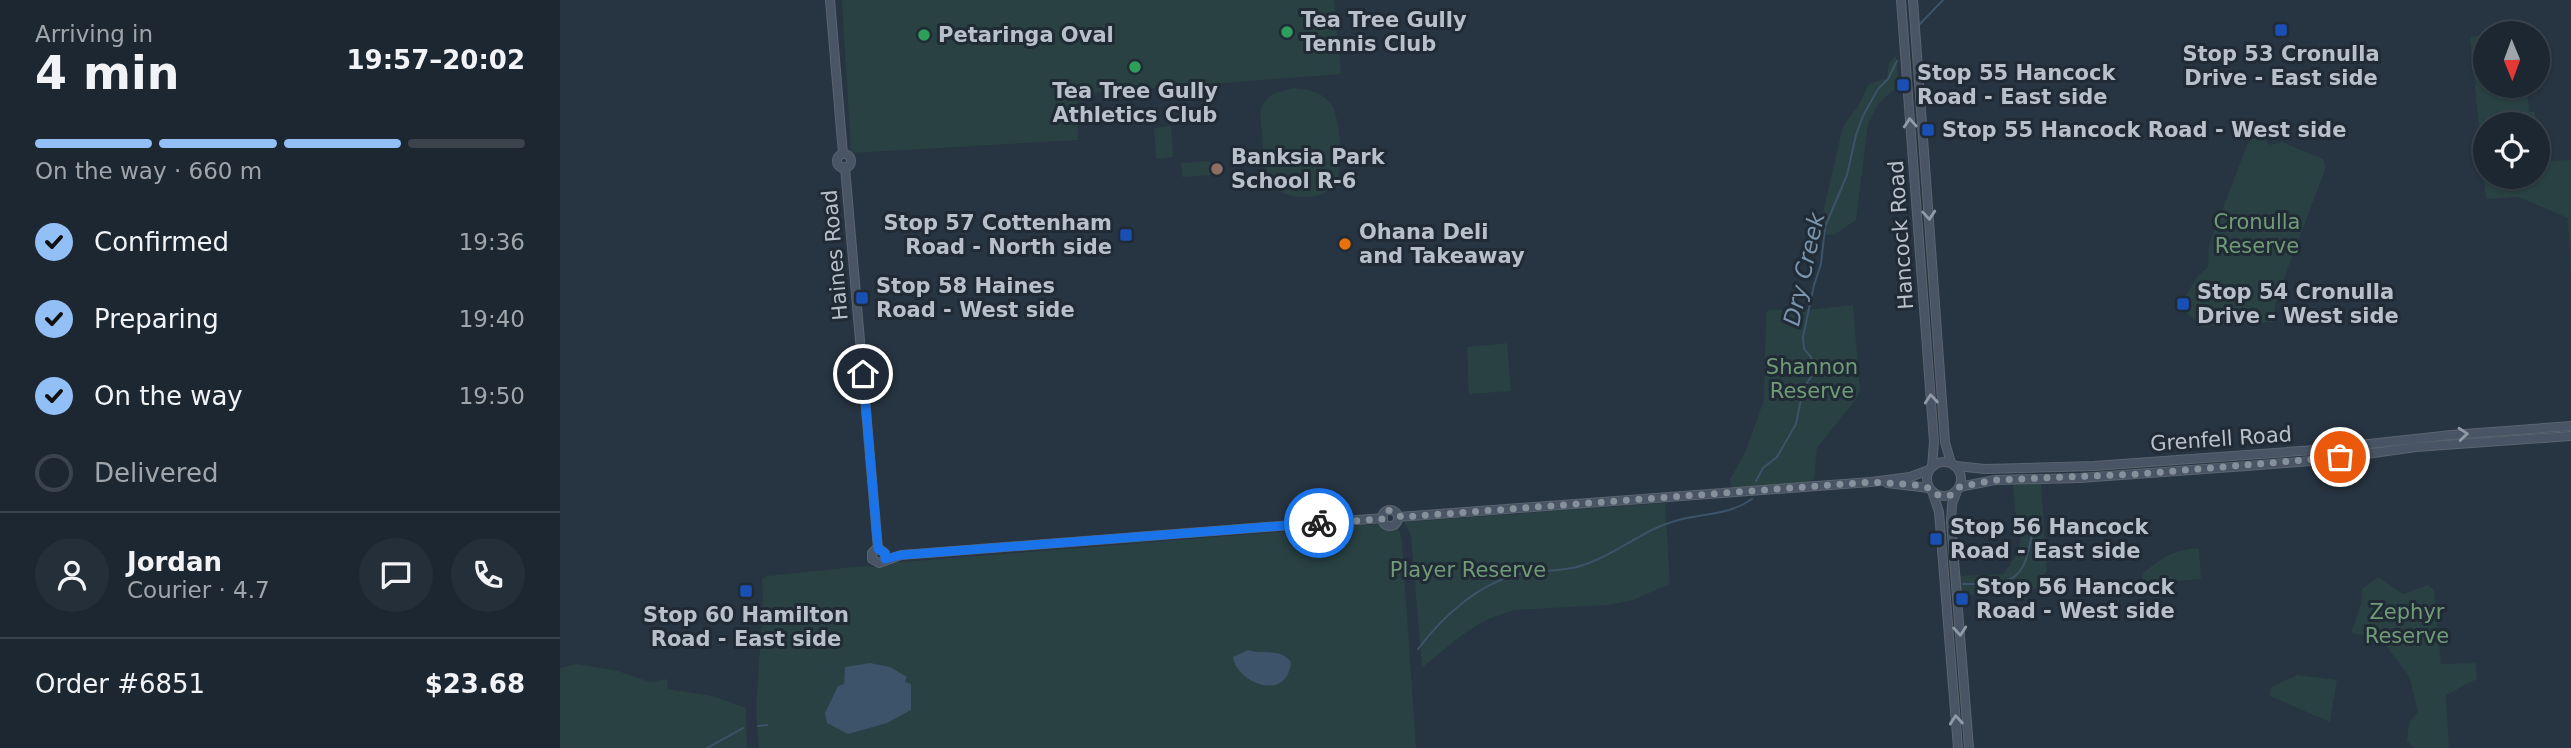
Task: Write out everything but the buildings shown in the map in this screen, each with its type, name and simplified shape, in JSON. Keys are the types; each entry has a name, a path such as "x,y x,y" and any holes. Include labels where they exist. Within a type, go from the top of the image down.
{"main road":[{"name":"Haines Road","path":"830,0 843,154 837,162 845,167 882,553 901,555 1383,519 1391,525 1396,523 1398,517 1871,482"},
{"name":"Hancock Road","path":"1901,0 1934,442 1930,468"},
{"name":"Hancock Road","path":"1913,0 1945,442 1954,464"},
{"name":"Grenfell Road","path":"1954,464 1985,469 2053,467 2289,452 2571,426"},
{"name":"Grenfell Road","path":"1958,489 1995,480 2290,463 2416,447 2571,436"},
{"path":"2289,452 2290,463"},
{"path":"1871,482 1910,477 1941,462 1954,464 1962,476 1951,511 1969,748"},
{"path":"2053,467 2054,478"},
{"path":"1930,468 1927,479 1940,512 1958,748"},
{"path":"1871,482 1931,490 1945,496 1958,489"},
{"path":"1954,692 1959,685 1963,669"},
{"path":"1954,692 1966,708"}],"green space":[{"path":"842,0 1334,0 1341,74 1077,94 1078,140 851,153"},
{"path":"2470,37 2473,37 2473,67"},
{"path":"1896,55 1899,85 1878,104 1868,124 1856,220 1834,235 1818,234 1843,126 1858,106 1869,84 1887,78 1889,63"},
{"path":"1293,88 1319,93 1331,104 1337,118 1340,170 1331,188 1320,195 1299,197 1283,193 1276,188 1267,174 1261,109 1274,94"},
{"path":"2476,98 2528,98 2529,112 2477,112"},
{"path":"1171,126 1173,157 1156,159 1154,128"},
{"name":"Cronulla Reserve","path":"2257,131 2268,136 2266,142 2271,145 2282,142 2323,159 2326,167 2276,300 2273,322 2202,327 2179,306 2198,276 2208,267 2209,244 2247,145"},
{"path":"2571,160 2571,279 2568,218 2518,197 2486,199 2485,189 2550,189 2550,161"},
{"path":"1210,161 1211,175 1182,177 1181,163"},
{"name":"Shannon Reserve","path":"1853,305 1860,391 1817,448 1814,479 1808,482 1732,488 1730,480 1747,448 1764,399 1766,312"},
{"path":"1507,343 1511,391 1469,394 1467,347"},
{"path":"2012,480 2041,480 2047,572 2039,578 2039,589 1958,596 1956,576 2003,574 2017,552 2021,534 2020,527 2017,526"},
{"name":"Player Reserve","path":"1665,503 1670,584 1633,600 1609,605 1514,610 1475,627 1422,668 1411,536 1405,522"},
{"path":"1380,524 1398,527 1402,541 1416,748 759,748 757,706 762,579 767,576 864,566 880,567 889,563"},
{"path":"2199,548 2201,579 2141,584 2143,573 2163,559 2182,550"},
{"name":"Zephyr Reserve","path":"2378,577 2403,594 2428,585 2434,590 2441,664 2476,663 2477,679 2446,695 2451,748 2414,748 2407,741 2409,723 2418,712 2409,676 2381,639 2351,633 2361,604 2362,589"},
{"path":"576,664 618,671 650,682 667,679 668,689 712,696 746,708 747,748 560,748 560,668"},
{"path":"2297,675 2337,680 2330,722 2270,696 2271,687"}],"water":[{"path":"1248,650 1276,653 1286,657 1291,662 1287,675 1281,682 1272,685 1252,681 1236,666 1233,657"},
{"path":"870,663 890,667 907,677 905,682 911,684 911,710 887,723 848,734 827,723 825,713 838,686 844,684 845,667"}],"waterway":[{"name":"Dry Creek","path":"1920,24 1943,0"},
{"name":"Dry Creek","path":"1756,481 1763,468 1777,457 1796,424 1803,389 1814,366 1804,349 1803,337 1821,264 1825,227 1847,175 1863,116 1897,61"},
{"name":"Dry Creek","path":"1418,649 1450,613 1476,593 1505,578 1581,566 1664,525 1724,511 1752,499"},
{"path":"1963,584 1995,583 2014,577 2026,560 2033,528"},
{"path":"758,726 767,725"},
{"path":"707,748 743,728"}],"way so far":[{"path":"1319,523 1383,519 1388,510 1402,517 1871,482 1916,485 1945,496 1951,495 1959,487 1995,480 2080,478 2340,457"}],"place":[{"name":"Stop 53 Cronulla Drive - East side","path":"2281,30"},
{"name":"Tea Tree Gully Tennis Club","path":"1287,32"},
{"name":"Petaringa Oval","path":"924,35"},
{"name":"Tea Tree Gully Athletics Club","path":"1135,67"},
{"name":"Stop 55 Hancock Road - East side","path":"1903,85"},
{"name":"Stop 55 Hancock Road - West side","path":"1928,130"},
{"name":"Banksia Park School R-6","path":"1217,169"},
{"name":"Stop 57 Cottenham Road - North side","path":"1126,235"},
{"name":"Ohana Deli and Takeaway","path":"1345,244"},
{"name":"Stop 58 Haines Road - West side","path":"862,298"},
{"name":"Stop 54 Cronulla Drive - West side","path":"2183,304"},
{"name":"Stop 56 Hancock Road - East side","path":"1936,539"},
{"name":"Stop 60 Hamilton Road - East side","path":"746,591"},
{"name":"Stop 56 Hancock Road - West side","path":"1962,599"}],"route":[{"path":"863,374 878,549 885,553 885,559 901,555 1319,523"}]}
